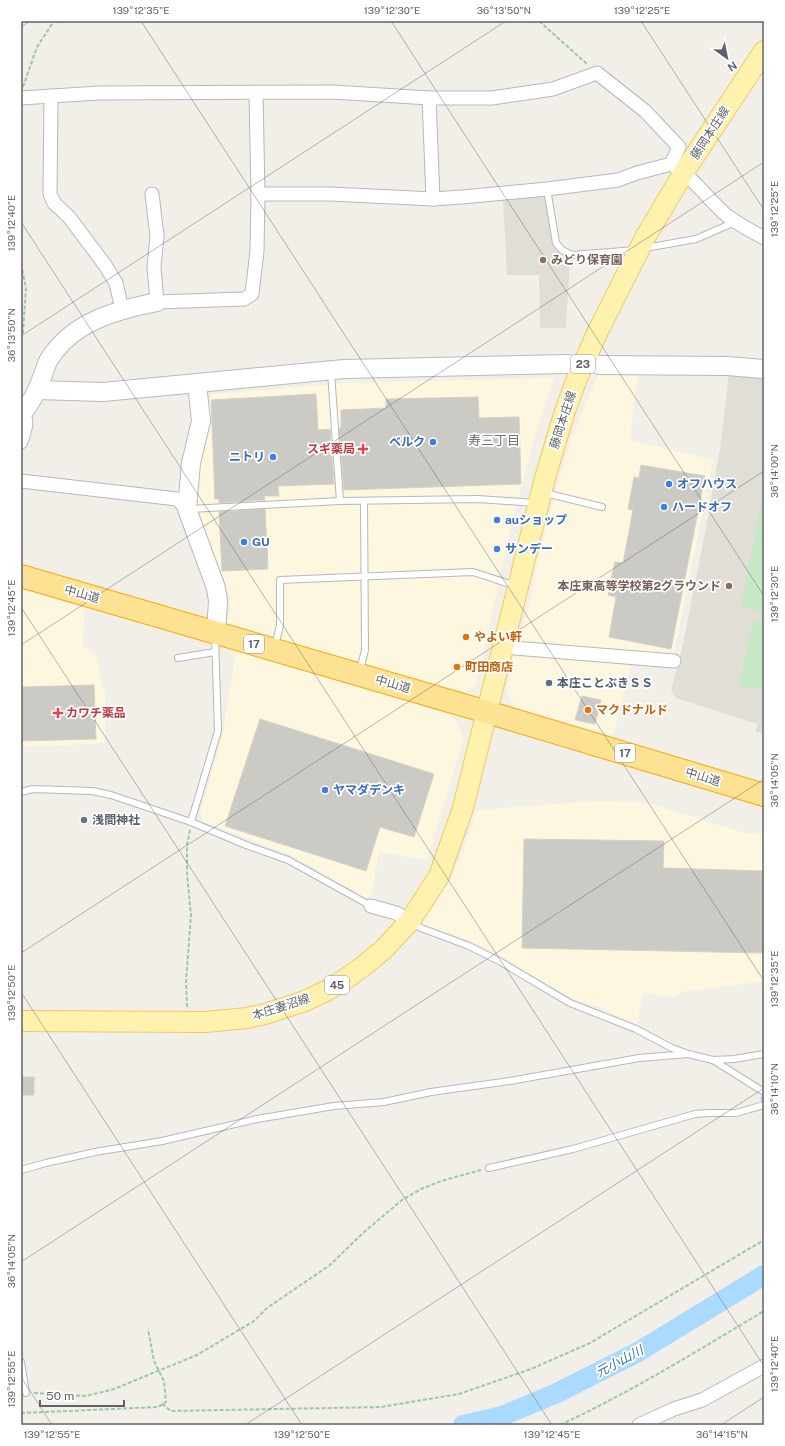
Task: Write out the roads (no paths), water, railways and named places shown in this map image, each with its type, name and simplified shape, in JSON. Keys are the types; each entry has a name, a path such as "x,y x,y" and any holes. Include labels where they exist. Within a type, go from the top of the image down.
{"highway":[{"name":"中山道","path":"21,576 216,643 274,650 764,795"}],"main road":[{"name":"藤岡本庄線","path":"487,712 540,498 565,411 578,376 598,331 678,168 764,51"},
{"name":"本庄妻沼線","path":"21,1021 188,1023 223,1021 247,1018 285,1008 305,1001 328,990 366,964 384,949 410,921 439,876 463,808 487,712"}],"street":[{"path":"21,98 99,92 333,92 429,98 492,98 553,89 597,73 645,111 679,147 678,168 734,222 764,238"},
{"path":"21,442 26,426 26,418 22,414 37,390 50,358 62,344 76,332 93,321 122,309 157,302 244,299 252,294 257,251 258,194 256,93"},
{"path":"51,96 50,194 54,203 69,218 106,265 116,283 122,309"},
{"path":"429,98 433,199"},
{"path":"258,194 331,194 433,199 547,189 618,180 637,173 678,168"},
{"path":"152,194 157,236 154,266 157,302"},
{"path":"37,390 103,392 331,371 568,364"},
{"path":"599,365 727,366 764,369"},
{"path":"187,509 191,463 201,421 197,383"},
{"path":"21,481 177,499 187,509 216,588 218,601 216,643"},
{"path":"503,647 674,661"},
{"path":"372,906 396,913 410,921"},
{"path":"639,1425 702,1400 764,1366"}],"lane":[{"path":"547,189 556,243 562,250 572,255 639,249 696,239 734,222"},
{"path":"331,371 340,501"},
{"path":"187,509 340,501 540,498 602,507"},
{"path":"359,674 365,650 364,501"},
{"path":"274,650 280,625 280,580 473,572 517,587"},
{"path":"178,658 216,643 218,731 191,822"},
{"path":"21,792 33,789 92,791 111,795 191,822 246,845 288,860 372,906"},
{"path":"410,921 421,928 469,946 500,962 570,1003 629,1026 672,1048 688,1054 713,1060 734,1059 764,1054"},
{"path":"21,1170 95,1152 162,1142 257,1119 334,1106 384,1102 431,1092 510,1081 639,1058 688,1054"},
{"path":"713,1060 764,1092"},
{"path":"490,1168 573,1149 695,1114 736,1113 764,1105"},
{"path":"21,1362 26,1393"}],"waterway":[{"path":"764,1094 762,1098 764,1106"},
{"name":"元小山川","path":"463,1425 502,1416 557,1393 638,1352 764,1275"}],"place":[{"name":"みどり保育園","path":"543,260"},
{"name":"ベルク","path":"433,442"},
{"name":"スギ薬局","path":"363,449"},
{"name":"ニトリ","path":"273,457"},
{"name":"オフハウス","path":"669,484"},
{"name":"ハードオフ","path":"664,507"},
{"name":"auショップ","path":"497,520"},
{"name":"GU","path":"244,542"},
{"name":"サンデー","path":"497,549"},
{"name":"本庄東高等学校第2グラウンド","path":"729,586"},
{"name":"やよい軒","path":"466,637"},
{"name":"町田商店","path":"457,667"},
{"name":"本庄ことぶきＳＳ","path":"549,683"},
{"name":"マクドナルド","path":"588,710"},
{"name":"カワチ薬品","path":"58,713"},
{"name":"ヤマダデンキ","path":"325,790"},
{"name":"浅間神社","path":"84,820"}],"district":[{"name":"寿三丁目","path":"494,440"}]}
